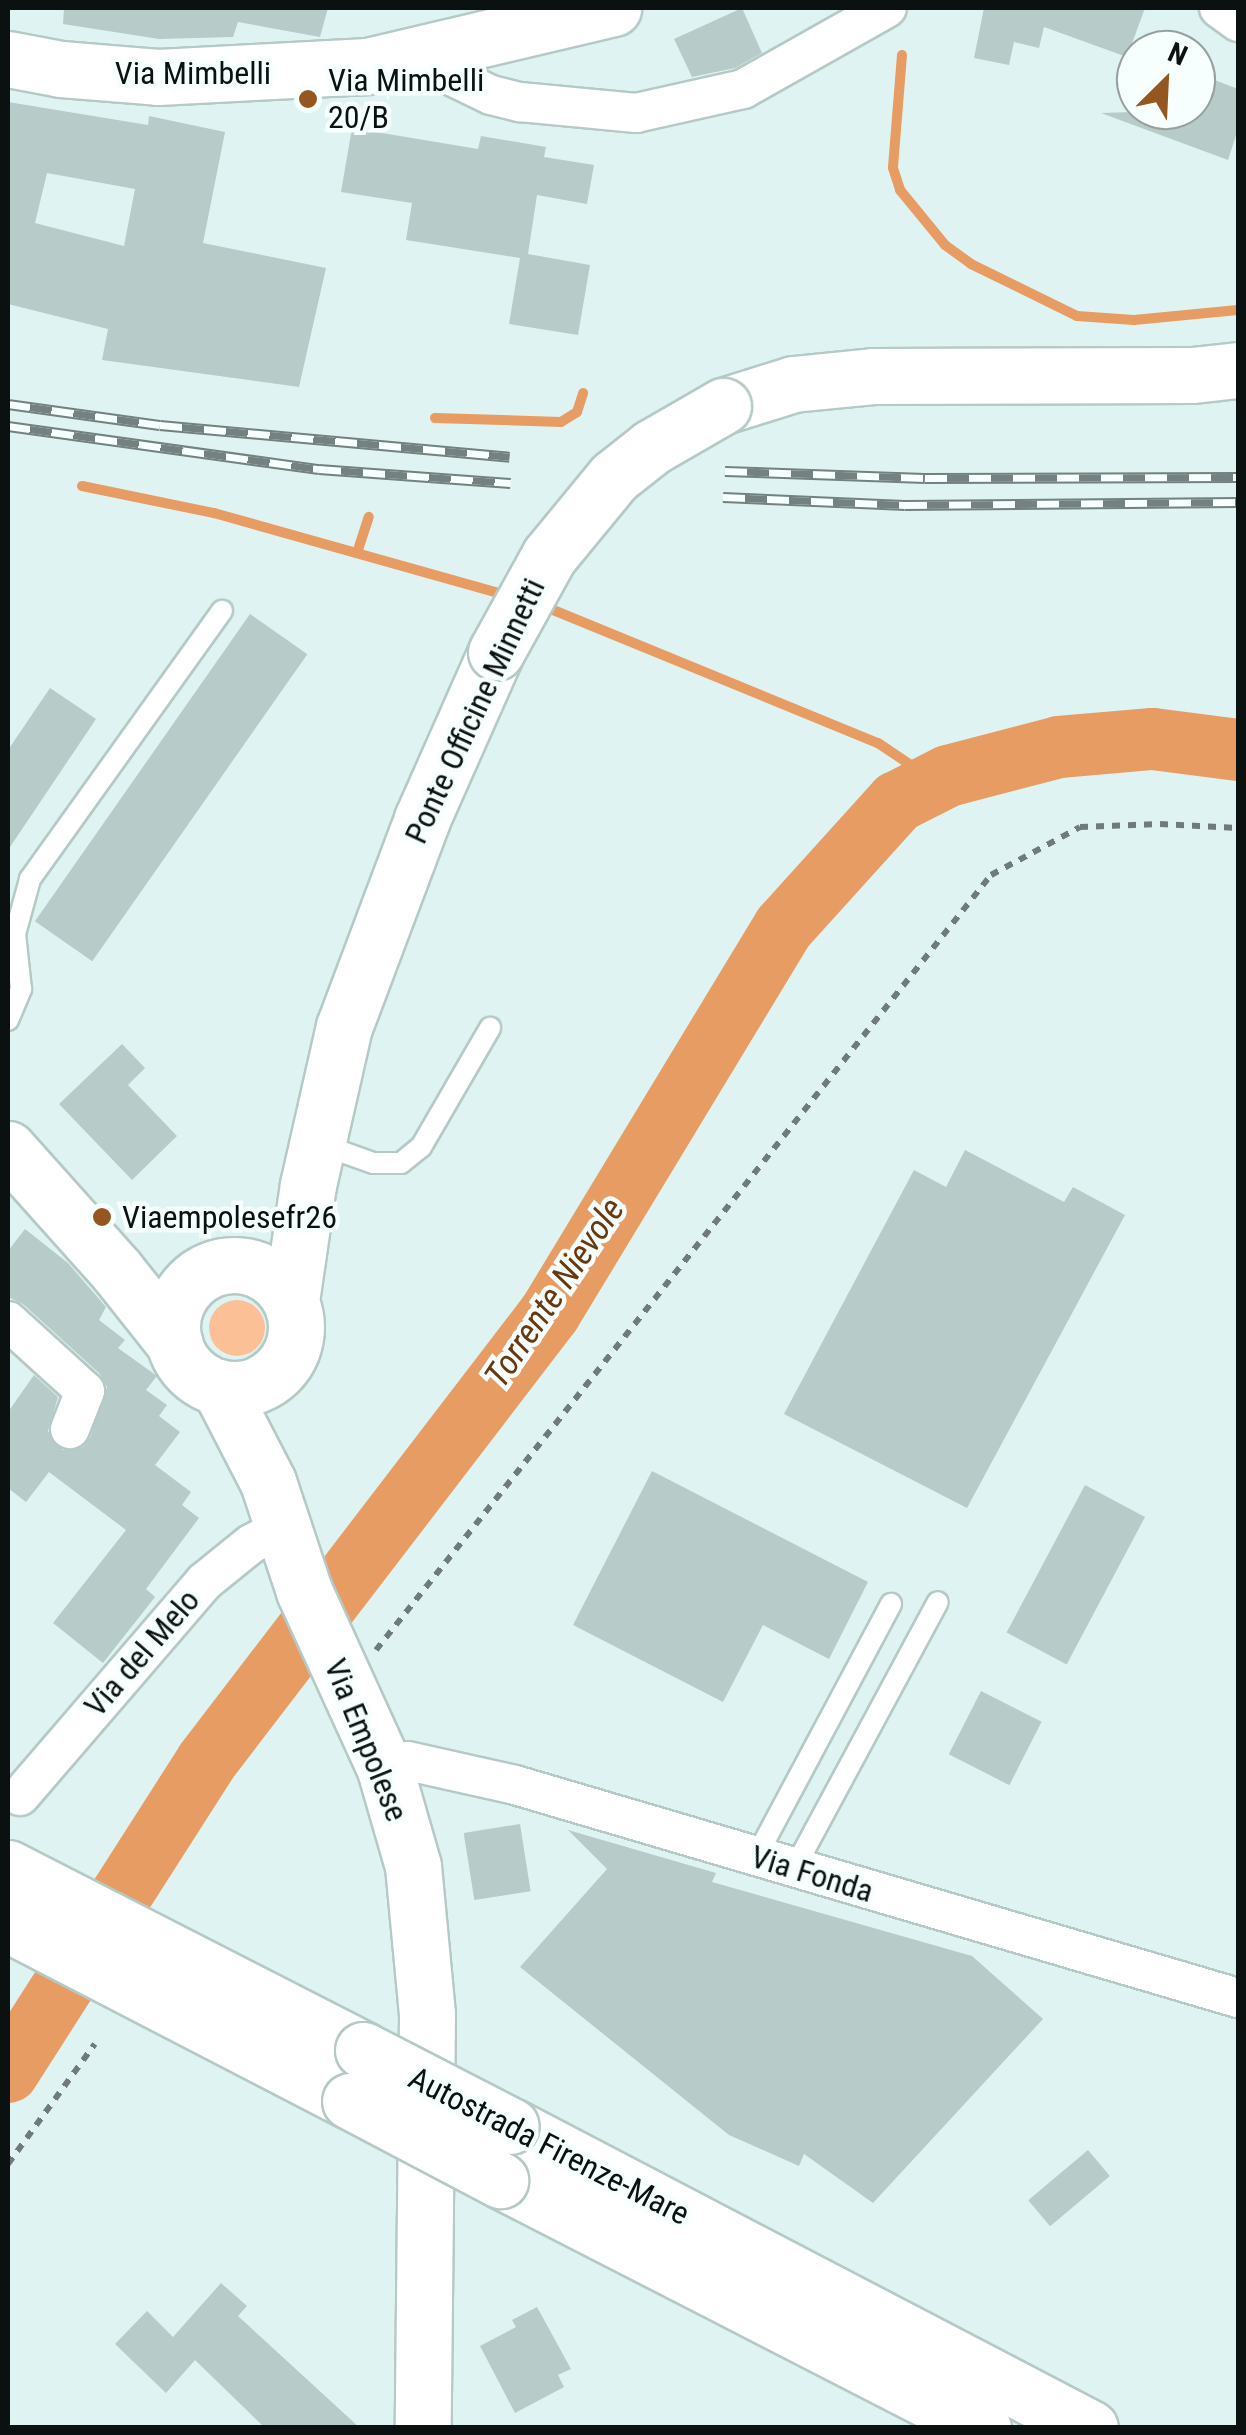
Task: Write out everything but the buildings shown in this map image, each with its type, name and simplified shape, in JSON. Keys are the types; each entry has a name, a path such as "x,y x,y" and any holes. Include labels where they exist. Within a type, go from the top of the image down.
{"main road":[{"name":"Via Mimbelli","path":"8,60 110,75 198,77 414,58 613,8"},
{"name":"Ponte Officine Minnetti","path":"290,1301 313,1164 344,1027 377,933 454,746 517,610 549,556 614,477 677,431 723,406 792,384 829,379 1192,375 1238,370"},
{"name":"Via Empolese","path":"8,1152 116,1271 178,1320 186,1367 219,1387 274,1505 304,1591 385,1769 413,1866 423,1939 427,2014 423,2428"},
{"path":"229,1266 313,1164"},
{"path":"178,1320 206,1272 229,1266 264,1273 290,1301"},
{"name":"Via Empolese","path":"274,1505 278,1372 296,1338 290,1301"},
{"path":"219,1387 244,1389 278,1372"},
{"name":"Autostrada Firenze-Mare","path":"8,1868 174,1982 356,2076 500,2180 983,2428"},
{"name":"Autostrada Firenze-Mare","path":"8,1924 174,1982"},
{"name":"Autostrada Firenze-Mare","path":"356,2076 511,2126 1090,2428"}],"street":[{"path":"414,58 491,95 613,113 682,104 744,89 887,8"},
{"path":"1219,8 1238,22"},
{"path":"8,1321 85,1391 70,1429"},
{"name":"Via del Melo","path":"20,1796 204,1582 251,1544 274,1505"},
{"name":"Via Fonda","path":"385,1769 408,1761 515,1785 1238,1998"}],"lane":[{"path":"8,1020 21,989 15,934 30,878 222,611"},
{"path":"313,1164 401,1162 421,1147 490,1028"},
{"path":"794,1869 938,1602"},
{"path":"756,1857 891,1604"}],"path":[{"path":"348,1687 991,875 1080,827 1160,824 1238,828"},
{"path":"8,2164 95,2044"}],"shaded area":[{"path":"237,1300 257,1308 265,1328 257,1348 237,1356 217,1348 209,1328 217,1308"}],"waterway":[{"path":"902,55 893,168 900,190 945,245 971,264 1077,316 1134,320 1238,310"},
{"path":"435,418 561,422 577,412 583,393"},
{"path":"82,486 214,513 510,596"},
{"path":"357,553 369,517"},
{"path":"541,605 878,743 936,782"},
{"name":"Torrente Nievole","path":"8,2072 206,1762 550,1313 784,927 897,802 948,776 1059,747 1153,739 1238,750"}],"railway":[{"path":"8,404 160,425 510,457"},
{"path":"8,426 319,469 510,483"},
{"path":"725,471 925,478 1238,477"},
{"path":"723,497 905,505 1238,502"}],"place":[{"name":"Via Mimbelli 20/B","path":"308,99"},
{"name":"Viaempolesefr26","path":"102,1217"}]}
